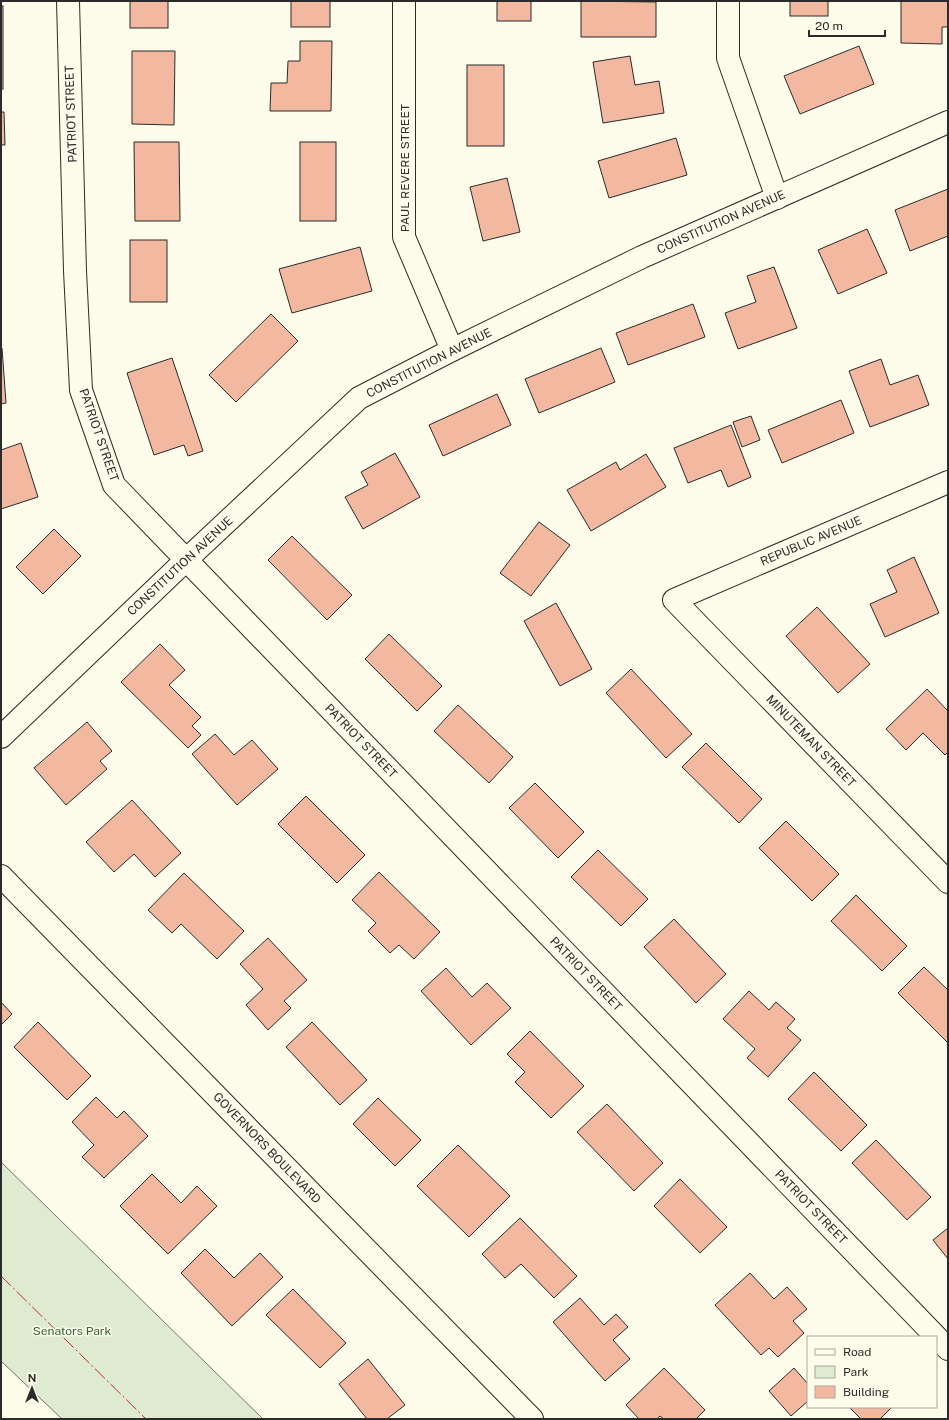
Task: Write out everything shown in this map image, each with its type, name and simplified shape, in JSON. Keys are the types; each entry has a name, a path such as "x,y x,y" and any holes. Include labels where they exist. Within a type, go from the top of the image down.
{"street":[{"name":"PATRIOT STREET","path":"68,1 75,271 82,390 114,485 935,1336"},
{"name":"PAUL REVERE STREET","path":"404,1 404,237 452,350"},
{"path":"728,1 728,58 776,198"},
{"name":"CONSTITUTION AVENUE","path":"1,737 186,560 359,398 452,350 642,257 948,122"},
{"name":"REPUBLIC AVENUE","path":"674,600 948,482"},
{"name":"MINUTEMAN STREET","path":"674,600 948,882"},
{"name":"GOVERNORS BOULEVARD","path":"1,876 532,1419"},
{"name":"PATRIOT STREET","path":"937,1338 948,1349"}],"green space":[{"name":"Senators Park","path":"1,1162 263,1419 62,1419 1,1361"}],"building":[{"path":"130,1 168,1 168,28 130,28"},
{"path":"291,1 330,1 330,27 291,27"},
{"path":"497,1 531,1 531,21 497,21"},
{"path":"581,1 656,2 656,37 581,37"},
{"path":"790,1 828,1 828,16 790,16"},
{"path":"901,1 948,1 948,27 942,27 942,44 901,43"},
{"path":"1,6 3,6 3,89 1,89"},
{"path":"300,41 332,41 331,111 270,111 271,83 287,83 288,61 300,61"},
{"path":"859,46 874,84 800,114 784,76"},
{"path":"132,51 175,51 174,125 132,124"},
{"path":"630,56 635,85 659,81 664,113 603,123 593,62"},
{"path":"467,65 504,65 504,146 467,146"},
{"path":"1,112 4,112 5,145 1,145"},
{"path":"676,138 687,175 609,198 598,161"},
{"path":"134,142 179,142 180,221 135,221"},
{"path":"300,142 336,142 336,221 300,221"},
{"path":"507,178 520,232 483,241 470,187"},
{"path":"948,189 948,236 910,251 895,210"},
{"path":"867,229 887,273 838,294 818,250"},
{"path":"130,240 167,240 167,302 130,302"},
{"path":"360,247 372,291 292,313 279,269"},
{"path":"774,267 797,328 738,349 725,313 756,302 747,276"},
{"path":"693,304 705,337 628,365 616,333"},
{"path":"271,314 298,341 236,402 209,375"},
{"path":"1,348 6,403 1,404"},
{"path":"601,348 615,382 539,413 525,379"},
{"path":"172,358 203,451 188,456 184,445 154,455 127,373"},
{"path":"881,359 890,385 918,375 929,405 870,427 849,371"},
{"path":"497,394 511,425 443,456 429,425"},
{"path":"841,400 854,433 782,463 768,430"},
{"path":"751,416 760,440 742,447 733,422"},
{"path":"731,425 751,477 728,487 721,470 688,483 674,448"},
{"path":"21,443 38,497 1,509 1,450"},
{"path":"395,453 420,497 363,529 345,497 368,485 361,472"},
{"path":"646,454 666,487 591,531 567,490 616,462 620,470"},
{"path":"539,522 570,545 531,596 500,573"},
{"path":"54,529 81,556 43,594 16,567"},
{"path":"292,536 352,595 327,620 268,560"},
{"path":"914,557 939,613 885,637 870,604 897,592 887,570"},
{"path":"556,603 592,669 560,686 524,621"},
{"path":"817,607 870,664 838,693 786,636"},
{"path":"389,634 442,686 417,711 365,659"},
{"path":"160,644 185,670 169,685 201,717 192,726 201,735 188,748 121,682"},
{"path":"631,669 692,734 666,758 606,693"},
{"path":"927,689 948,711 948,752 945,755 923,733 906,750 886,729"},
{"path":"458,705 513,757 489,783 434,731"},
{"path":"87,722 112,751 100,761 107,769 66,805 34,768"},
{"path":"215,734 234,755 252,740 278,769 237,805 192,754"},
{"path":"706,743 762,799 739,823 682,767"},
{"path":"535,783 584,832 558,858 509,808"},
{"path":"306,796 365,855 337,883 278,824"},
{"path":"132,800 181,853 155,877 134,854 114,872 86,842"},
{"path":"786,821 839,874 812,901 759,848"},
{"path":"598,850 648,899 621,926 571,877"},
{"path":"379,872 440,932 414,959 399,945 390,953 368,931 376,923 352,900"},
{"path":"184,873 244,931 217,959 181,924 172,933 148,910"},
{"path":"856,895 907,946 882,971 831,921"},
{"path":"674,919 726,974 696,1003 644,947"},
{"path":"268,938 307,980 284,1001 291,1008 268,1030 246,1005 263,989 240,964"},
{"path":"924,967 948,990 948,1043 898,993"},
{"path":"446,968 472,997 487,983 511,1008 471,1045 421,991"},
{"path":"749,991 769,1010 776,1002 795,1019 787,1028 801,1040 768,1077 747,1058 755,1049 723,1019"},
{"path":"1,1002 12,1014 1,1025"},
{"path":"38,1022 91,1076 67,1100 14,1047"},
{"path":"312,1022 367,1080 340,1105 286,1047"},
{"path":"530,1031 584,1086 551,1118 515,1082 525,1072 507,1054"},
{"path":"814,1072 867,1125 841,1151 788,1099"},
{"path":"96,1097 117,1118 124,1111 148,1136 104,1178 82,1157 94,1145 72,1122"},
{"path":"378,1098 421,1140 395,1166 353,1124"},
{"path":"607,1104 663,1163 634,1191 577,1132"},
{"path":"876,1140 931,1197 907,1220 852,1163"},
{"path":"458,1145 510,1196 469,1237 417,1186"},
{"path":"152,1174 181,1203 197,1186 217,1206 168,1254 120,1206"},
{"path":"680,1179 727,1227 700,1253 654,1206"},
{"path":"520,1218 577,1276 554,1298 521,1264 505,1278 482,1254"},
{"path":"948,1228 948,1259 933,1240"},
{"path":"205,1249 234,1278 260,1253 283,1277 232,1326 181,1273"},
{"path":"750,1273 774,1299 787,1287 807,1309 793,1321 804,1333 778,1357 769,1348 761,1355 715,1305"},
{"path":"293,1289 346,1343 320,1368 266,1315"},
{"path":"580,1298 604,1325 616,1314 628,1327 613,1340 630,1359 605,1381 553,1322"},
{"path":"368,1359 405,1405 387,1419 367,1419 339,1384"},
{"path":"664,1368 705,1410 696,1419 664,1419 660,1416 657,1419 639,1419 626,1405"},
{"path":"794,1368 807,1383 807,1402 791,1416 769,1391"},
{"path":"850,1408 891,1408 880,1419 861,1419"}],"power":[{"path":"1,1276 146,1419"}]}
